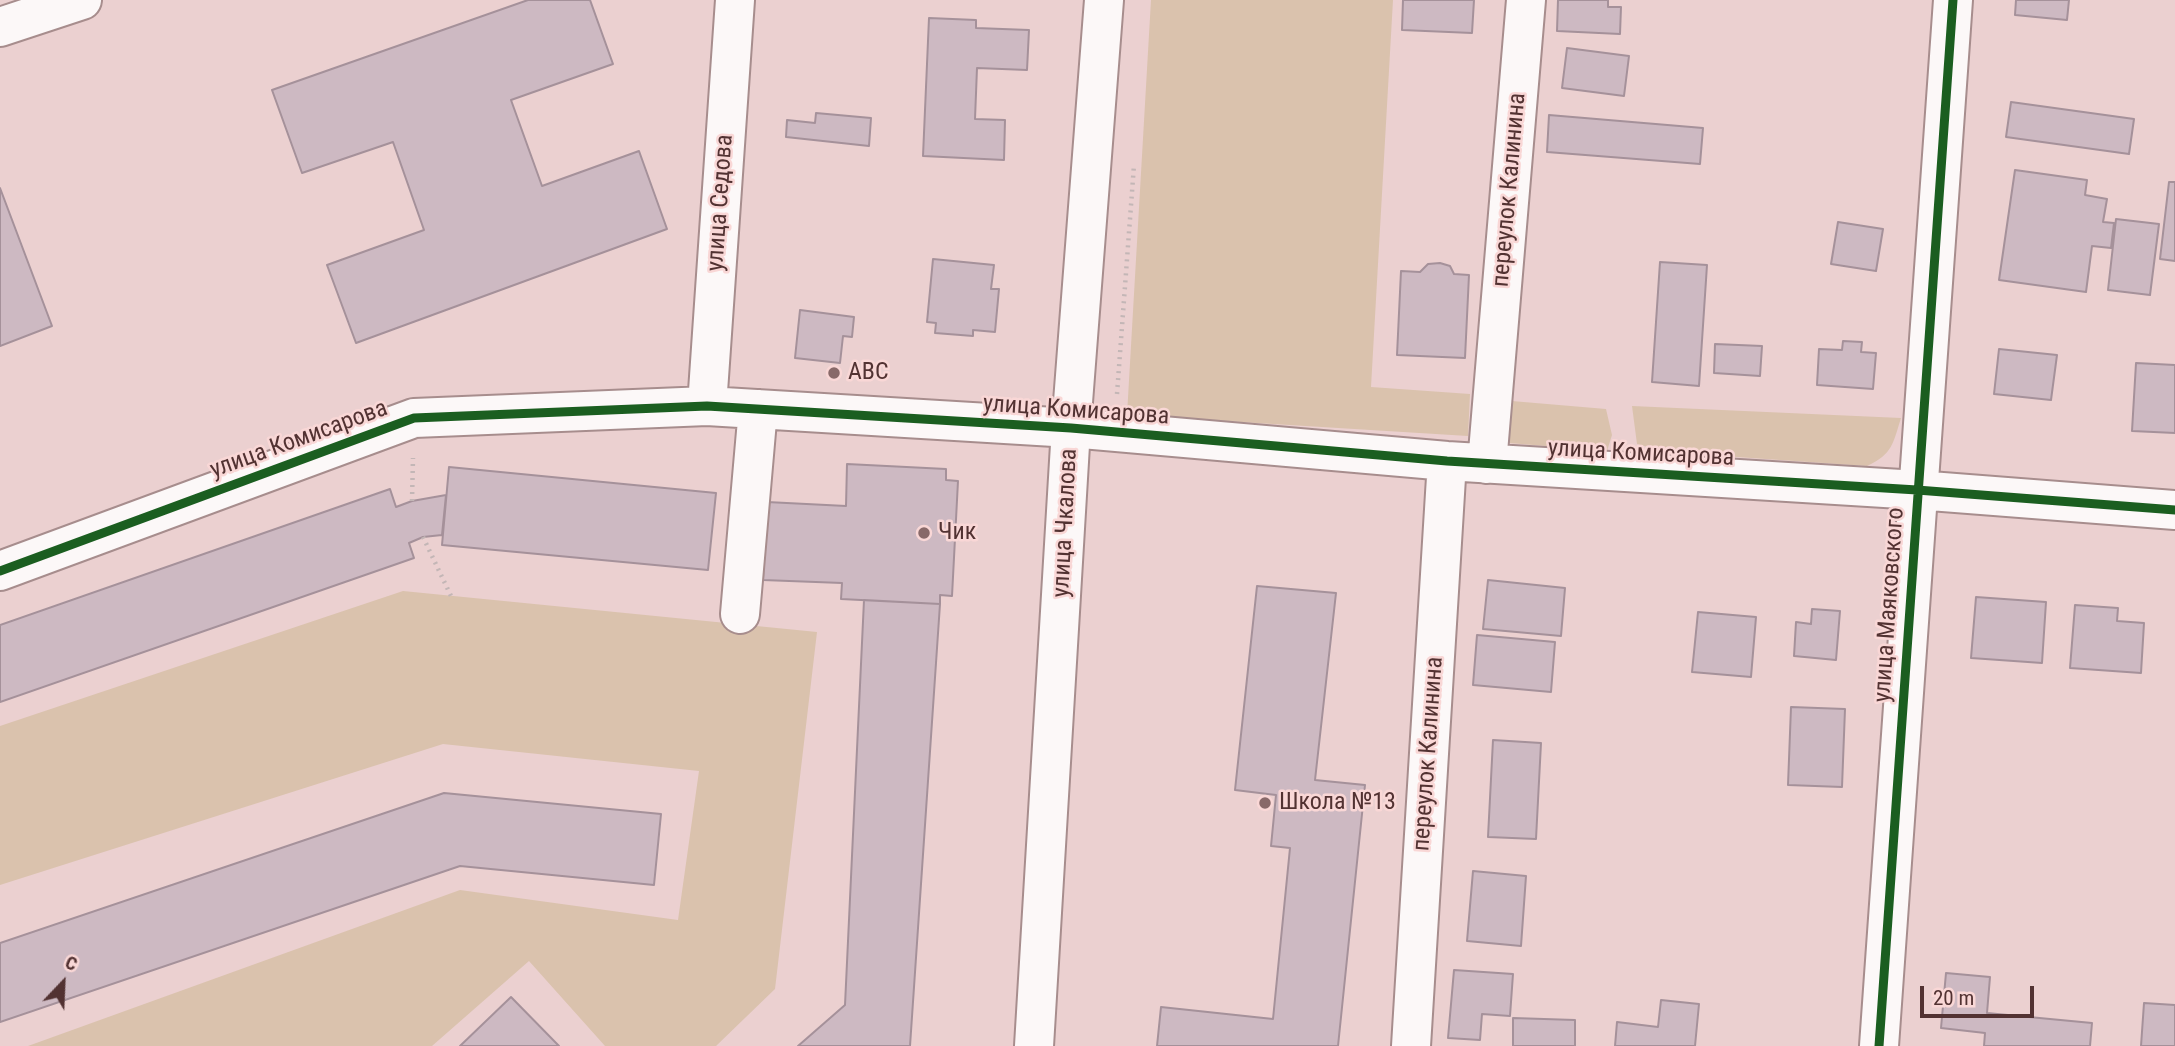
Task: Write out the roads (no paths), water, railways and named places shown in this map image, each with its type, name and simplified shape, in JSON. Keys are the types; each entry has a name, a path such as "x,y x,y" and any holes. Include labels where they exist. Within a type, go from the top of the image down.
{"street":[{"path":"0,27 82,0"},
{"name":"улица Седова","path":"707,406 735,0"},
{"name":"улица Чкалова","path":"1034,1046 1071,428 1104,0"},
{"name":"переулок Калинина","path":"1487,464 1526,0"},
{"name":"улица Маяковского","path":"1879,1046 1953,0"},
{"name":"улица Комисарова","path":"0,571 414,418 707,406 1071,428 1487,464 1917,490 2175,510"},
{"path":"740,614 758,409"},
{"name":"переулок Калинина","path":"1411,1046 1447,461"}],"place":[{"name":"ABC","path":"834,373"},
{"name":"Чик","path":"924,533"},
{"name":"Школа №13","path":"1265,803"}]}
